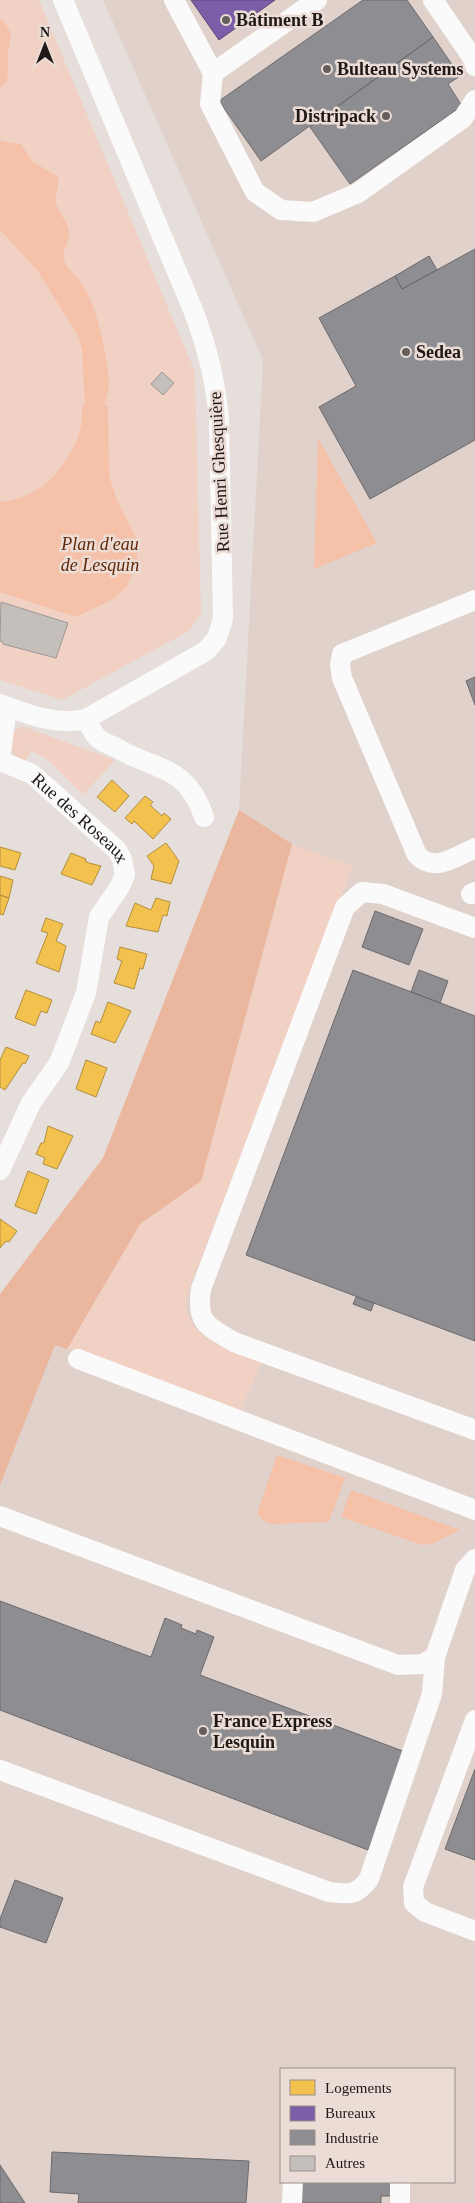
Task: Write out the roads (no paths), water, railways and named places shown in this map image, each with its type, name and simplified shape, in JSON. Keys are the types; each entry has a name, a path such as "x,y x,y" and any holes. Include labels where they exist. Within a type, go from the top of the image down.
{"street":[{"name":"Rue Henri Ghesquière","path":"4,706 52,720 71,721 86,719 195,659 212,645 222,629 224,594 219,421 213,376 200,327 64,0"},
{"path":"174,0 213,73 210,104 255,192 281,210 313,212 358,193 463,118 475,100"},
{"path":"213,73 317,0"},
{"path":"433,0 472,57 475,66"},
{"path":"475,600 342,654 340,665 342,678 417,855 424,863 434,865 475,848"},
{"path":"0,760 4,706"},
{"path":"86,719 96,736 112,746 129,756 183,779 198,799 204,817"},
{"name":"Rue des Roseaux","path":"0,760 32,774 117,850 125,866 125,875 119,888 99,917 86,993 59,1063 32,1103 0,1170"},
{"path":"475,928 384,894 362,892 345,907 201,1289 199,1307 206,1326 234,1342 475,1430"},
{"path":"78,1359 475,1510"},
{"path":"0,1516 398,1665 423,1664 435,1656"},
{"path":"0,1770 329,1892 349,1894 360,1890 369,1879 432,1694 435,1656 465,1570 475,1558"},
{"path":"475,1720 412,1887 414,1902 425,1912 475,1931"},
{"path":"292,2203 293,2183"},
{"path":"400,2183 400,2203"}],"place":[{"name":"Bâtiment B","path":"226,20"},
{"name":"Bulteau Systems","path":"327,69"},
{"name":"Distripack","path":"386,116"},
{"name":"Sedea","path":"406,352"},
{"name":"France Express Lesquin","path":"203,1731"}],"park label":[{"name":"Plan d'eau de Lesquin","path":"100,554"}]}
